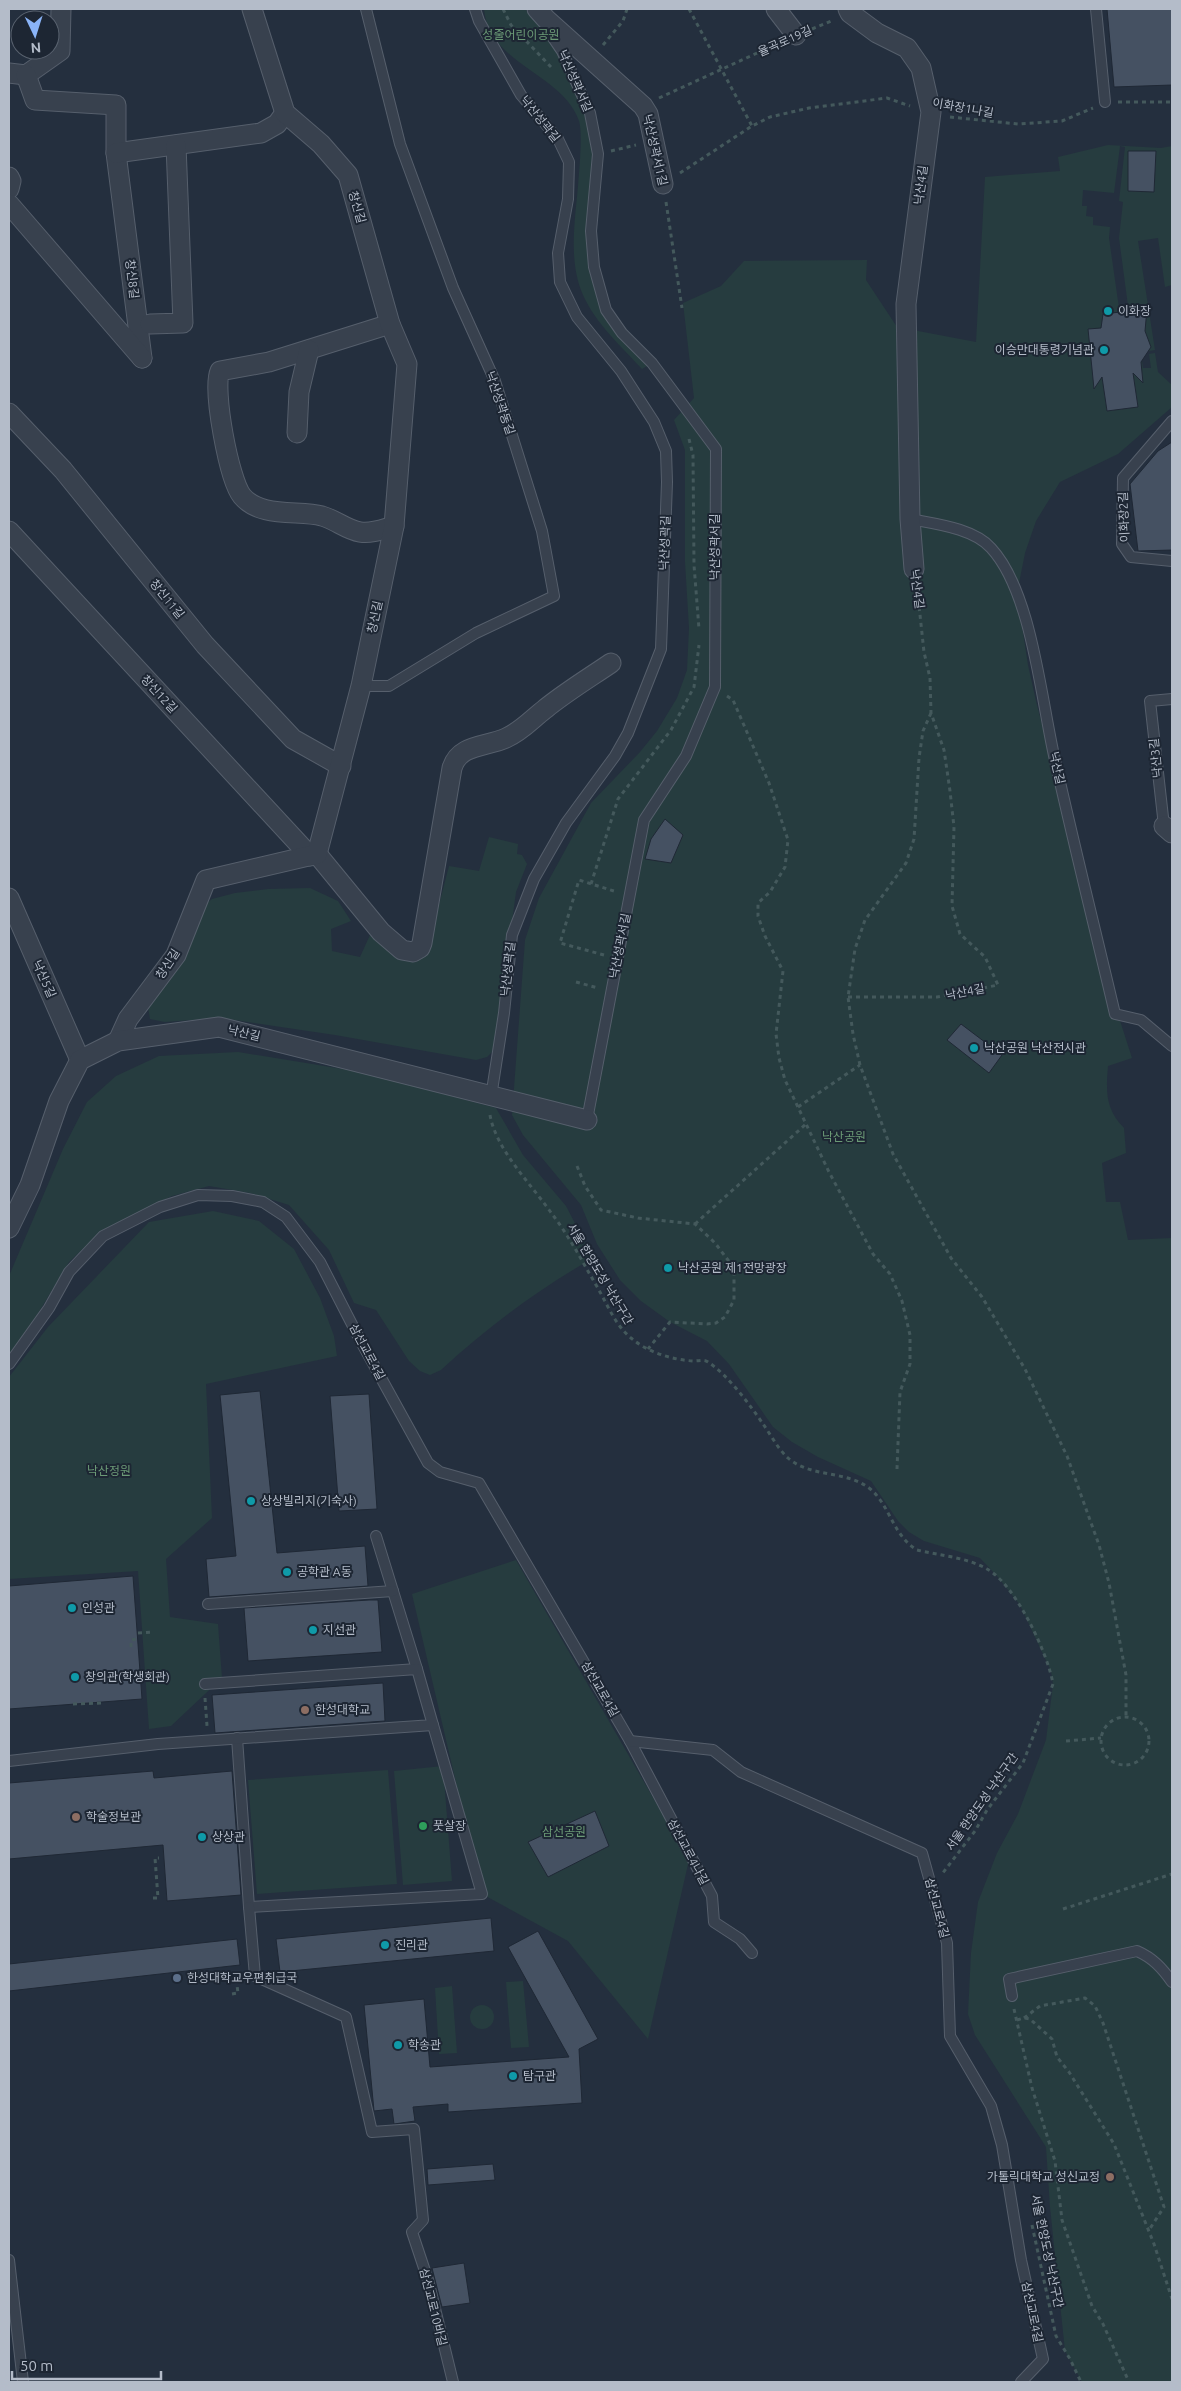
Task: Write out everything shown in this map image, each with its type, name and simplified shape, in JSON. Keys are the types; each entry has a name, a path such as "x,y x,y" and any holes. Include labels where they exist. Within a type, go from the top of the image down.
{"street":[{"name":"창신8길","path":"9,204 142,358 116,153 116,105 35,100 17,74 60,51 61,9"},
{"path":"116,153 261,133 277,124 285,113 252,9"},
{"path":"776,9 796,35"},
{"path":"537,10 557,41"},
{"name":"낙산성곽서1길","path":"537,10 643,106 648,114 663,184"},
{"path":"849,11 876,33 906,48 921,68 931,112"},
{"name":"낙산4길","path":"914,569 910,519 906,304 931,112"},
{"name":"창신길","path":"118,1041 128,1019 176,955 206,880 314,855 342,766 361,686 394,526 407,364 390,324 348,175 321,144 285,113"},
{"path":"150,324 183,323 176,145"},
{"path":"9,177 11,182 9,189"},
{"path":"390,324 269,362 220,371 217,385 222,429 237,488 242,497 258,507 319,516 330,519 351,530 371,532 394,526"},
{"path":"297,433 299,392 309,350"},
{"name":"창신11길","path":"9,413 63,470 205,645 293,739 342,766"},
{"name":"창신12길","path":"9,531 314,855 381,932 402,950 413,952 422,943 452,768 456,759 472,748 494,742 517,732 568,692 611,663"},
{"name":"낙산5길","path":"9,898 80,1060"},
{"name":"낙산길","path":"80,1060 118,1041 219,1027 587,1120"},
{"path":"9,1228 30,1185 59,1101 80,1060"}],"lane":[{"name":"낙산성곽동길","path":"361,686 389,686 476,633 554,596 542,531 495,381 453,288 400,144 366,9"},
{"name":"낙산성곽길","path":"475,9 479,21 521,96 558,139 568,162 568,199 558,252 560,282 577,317 621,371 654,422 666,451 667,482 661,649 628,733 615,756 566,823 534,879 512,934 504,1012 491,1097"},
{"path":"1096,9 1105,102"},
{"name":"낙산성곽서길","path":"557,41 590,113 598,154 591,231 594,267 606,310 622,333 652,363 716,449 715,687 686,756 644,820 587,1120"},
{"name":"이화장2길","path":"1172,421 1123,478 1122,544 1131,558 1172,561"},
{"name":"낙산길","path":"910,519 960,529 990,546 1012,576 1033,651 1054,758 1115,1014 1141,1020 1172,1046"},
{"name":"낙산3길","path":"1168,830 1150,702 1172,699"},
{"name":"삼선교로4길","path":"9,1364 49,1308 69,1272 103,1236 160,1207 198,1195 232,1196 263,1202 286,1216 320,1262 428,1463 440,1472 479,1484 630,1741 713,1750 742,1772 922,1853 947,1943 950,2036 991,2106 1002,2144 1021,2260 1043,2359 1021,2382"},
{"path":"237,1738 250,1907 482,1894 417,1669 376,1536"},
{"path":"208,1604 393,1591"},
{"path":"205,1684 417,1669"},
{"path":"9,1761 158,1744 433,1725"},
{"name":"삼선교로4나길","path":"630,1741 712,1896 714,1922 740,1939 752,1953"},
{"name":"삼선교로10바길","path":"250,1907 255,1976 346,2017 372,2132 414,2129 423,2220 412,2232 428,2280 453,2382"},
{"path":"1012,1996 1009,1978 1137,1951 1150,1956 1163,1968 1172,1982"},
{"path":"9,2260 23,2382"}],"path":[{"path":"504,9 511,25 558,74"},
{"name":"낙산성곽서길","path":"592,59 623,22 627,9"},
{"path":"689,9 720,71 752,126"},
{"name":"율곡로19길","path":"643,106 849,11"},
{"name":"이화장1나길","path":"663,184 752,126 770,117 809,108 887,98 931,112 981,122 1018,124 1062,121 1105,102 1172,102"},
{"path":"598,154 654,140"},
{"name":"낙산성곽서1길","path":"663,184 682,308"},
{"path":"687,432 693,455 694,566 698,630"},
{"name":"낙산4길","path":"848,997 937,998 998,985 985,957 960,934 952,906 954,827 950,791 944,750 931,714 930,678 924,652 914,569"},
{"path":"591,884 618,799 671,730 694,687 699,639"},
{"path":"715,687 733,700 769,783 788,840 785,867 770,892 758,903 758,916 765,936 783,970 776,1034 779,1058 785,1080 873,1254 890,1274 902,1301 910,1335 910,1364 900,1392 897,1469"},
{"path":"931,714 923,731 919,758 914,840 906,862 865,920 855,949 848,997 860,1066 893,1154 908,1184 951,1258 982,1297 1004,1333 1025,1369 1067,1456 1093,1528 1109,1583 1126,1675 1126,1717"},
{"path":"608,947 605,956 560,943 579,880 624,894"},
{"path":"576,982 595,987"},
{"path":"798,1107 860,1066"},
{"name":"서울 한양도성 낙산구간","path":"491,1097 490,1117 500,1143 554,1215 619,1327 632,1339 648,1349 673,1358 708,1362 726,1378 759,1418 788,1458 804,1468 820,1473 837,1474 867,1486 876,1494 895,1528 910,1546 917,1550 987,1568 997,1576 1020,1605 1047,1661 1053,1684 1023,1763 987,1810 975,1831 940,1875"},
{"path":"695,1224 806,1124"},
{"path":"577,1166 585,1186 601,1210 638,1218 695,1224 715,1243 734,1268 734,1300 725,1317 716,1323 670,1322 648,1349"},
{"path":"138,1633 152,1632"},
{"path":"131,1647 131,1640 138,1639"},
{"path":"205,1684 208,1740"},
{"path":"73,1704 104,1703"},
{"path":"1126,1717 1136,1720 1147,1731 1148,1746 1140,1760 1125,1765 1117,1764 1104,1754 1101,1738 1108,1724 1114,1720 1126,1717"},
{"path":"1066,1741 1101,1738"},
{"path":"153,1898 158,1898 155,1858 159,1858"},
{"path":"1063,1910 1172,1874"},
{"path":"232,1994 238,1993 236,1977"},
{"path":"1129,2382 1103,2324 1092,2306 1062,2220 1055,2161 1032,2088 1017,2020 1024,2018 1040,2006 1085,1998 1095,2006 1103,2023 1164,2207 1157,2222 1149,2230"},
{"path":"1024,2018 1030,2019 1052,2039 1057,2057 1069,2072 1114,2144 1149,2230 1172,2299"},
{"name":"서울 한양도성 낙산구간","path":"1030,2216 1056,2336 1081,2382"}],"green space":[{"name":"성줄어린이공원","path":"484,9 525,9 557,41 590,113 598,154 591,233 606,310 652,363 642,369 595,316 588,306 578,282 575,269 574,227 581,134 579,121 571,105 558,91 512,56 499,43 489,28"},
{"name":"낙산공원","path":"1108,145 1161,148 1172,146 1172,285 1165,287 1158,238 1138,241 1155,350 1149,351 1147,338 1142,361 1143,368 1151,368 1149,354 1155,353 1158,372 1172,385 1172,407 1118,454 1060,482 1036,521 1025,553 1017,593 1028,665 1036,701 1105,974 1132,1058 1108,1066 1108,1099 1113,1114 1124,1128 1126,1153 1102,1163 1106,1202 1120,1202 1128,1240 1172,1238 1172,2382 1082,2382 1065,2351 1050,2207 1046,2147 975,2035 968,2014 971,1953 978,1902 997,1853 1018,1814 1046,1740 1053,1684 1051,1671 1020,1605 980,1558 924,1541 909,1532 898,1521 871,1481 818,1457 792,1442 773,1427 729,1364 707,1341 670,1322 641,1301 620,1280 597,1244 581,1205 523,1135 512,1115 525,940 539,898 591,803 640,752 657,731 677,698 687,670 689,628 685,562 685,450 674,420 694,398 683,303 721,286 744,261 867,260 866,280 897,327 976,342 985,177 1060,171 1058,157","holes":["1120,146 1125,147 1119,201 1123,202 1119,238 1128,306 1119,308 1109,238 1110,227 1093,225 1093,217 1086,216 1087,206 1082,206 1083,190 1114,193"]},
{"path":"489,837 518,844 517,854 522,855 527,864 516,892 495,1049 487,1057 476,1060 335,1035 221,1018 165,1022 150,1019 147,1001 201,908 212,899 235,893 268,889 310,888 338,901 351,921 331,929 332,951 360,957 370,935 397,957 416,962 427,951 449,866 479,871"},
{"path":"238,1052 361,1072 496,1108 523,1155 566,1206 593,1258 552,1283 514,1310 441,1370 430,1375 420,1371 409,1361 376,1310 354,1303 329,1250 289,1205 250,1193 209,1186 172,1196 103,1230 69,1262 28,1330 9,1355 9,1276 63,1149 87,1102 116,1076 159,1056"},
{"name":"낙산정원","path":"213,1211 259,1221 294,1249 320,1298 334,1336 337,1356 206,1384 212,1518 166,1559 170,1617 218,1624 222,1678 171,1726 149,1729 138,1571 9,1579 9,1377 48,1327 149,1222"},
{"name":"삼선공원","path":"516,1560 689,1860 648,2039 568,1941 482,1894 412,1594"},
{"name":"풋살장","path":"443,1766 452,1881 403,1885 394,1771"},
{"path":"388,1770 397,1884 257,1894 248,1780"},
{"path":"523,1981 529,2047 511,2048 506,1982"},
{"path":"452,1986 457,2053 439,2054 435,1988"},
{"path":"482,2005 491,2008 494,2017 491,2026 482,2029 473,2026 470,2017 473,2008"}],"building":[{"path":"1107,9 1172,9 1172,85 1114,87"},
{"path":"1128,151 1156,151 1154,192 1128,191"},
{"name":"이승만대통령기념관","path":"1147,309 1145,331 1151,347 1141,362 1143,383 1133,373 1138,407 1107,411 1102,377 1094,389 1088,329 1101,328 1103,314"},
{"path":"1172,442 1172,550 1138,551 1130,484 1158,451"},
{"path":"665,819 683,835 671,863 645,859 651,839"},
{"name":"낙산공원 낙산전시관","path":"961,1024 1002,1055 989,1073 947,1040"},
{"path":"260,1391 277,1553 365,1546 368,1586 209,1597 206,1559 236,1556 220,1395"},
{"path":"369,1394 377,1509 339,1511 330,1396"},
{"path":"133,1576 142,1699 9,1709 9,1586"},
{"name":"지선관","path":"378,1600 382,1652 248,1661 244,1608"},
{"path":"383,1683 385,1721 215,1733 212,1695"},
{"path":"153,1771 154,1778 232,1771 241,1895 167,1901 163,1845 9,1859 9,1783"},
{"path":"595,1811 609,1846 548,1877 528,1842"},
{"name":"진리관","path":"491,1918 494,1951 280,1972 276,1939"},
{"path":"538,1931 598,2039 579,2049 582,2103 448,2112 448,2104 413,2107 415,2121 394,2124 392,2109 374,2111 364,2005 424,1999 430,2067 569,2057 508,1947"},
{"path":"237,1939 240,1965 9,1991 9,1964"},
{"path":"493,2164 495,2180 428,2185 427,2169"},
{"path":"464,2263 470,2303 442,2307 432,2268"}],"place":[{"name":"이화장","path":"1108,311"},
{"name":"이승만대통령기념관","path":"1104,350"},
{"name":"낙산공원 낙산전시관","path":"974,1048"},
{"name":"낙산공원 제1전망광장","path":"668,1268"},
{"name":"상상빌리지(기숙사)","path":"251,1501"},
{"name":"공학관 A동","path":"287,1572"},
{"name":"인성관","path":"72,1608"},
{"name":"지선관","path":"313,1630"},
{"name":"창의관(학생회관)","path":"75,1677"},
{"name":"한성대학교","path":"305,1710"},
{"name":"학술정보관","path":"76,1817"},
{"name":"풋살장","path":"423,1826"},
{"name":"상상관","path":"202,1837"},
{"name":"진리관","path":"385,1945"},
{"name":"한성대학교우편취급국","path":"177,1978"},
{"name":"학송관","path":"398,2045"},
{"name":"탐구관","path":"513,2076"},
{"name":"가톨릭대학교 성신교정","path":"1110,2177"}]}
